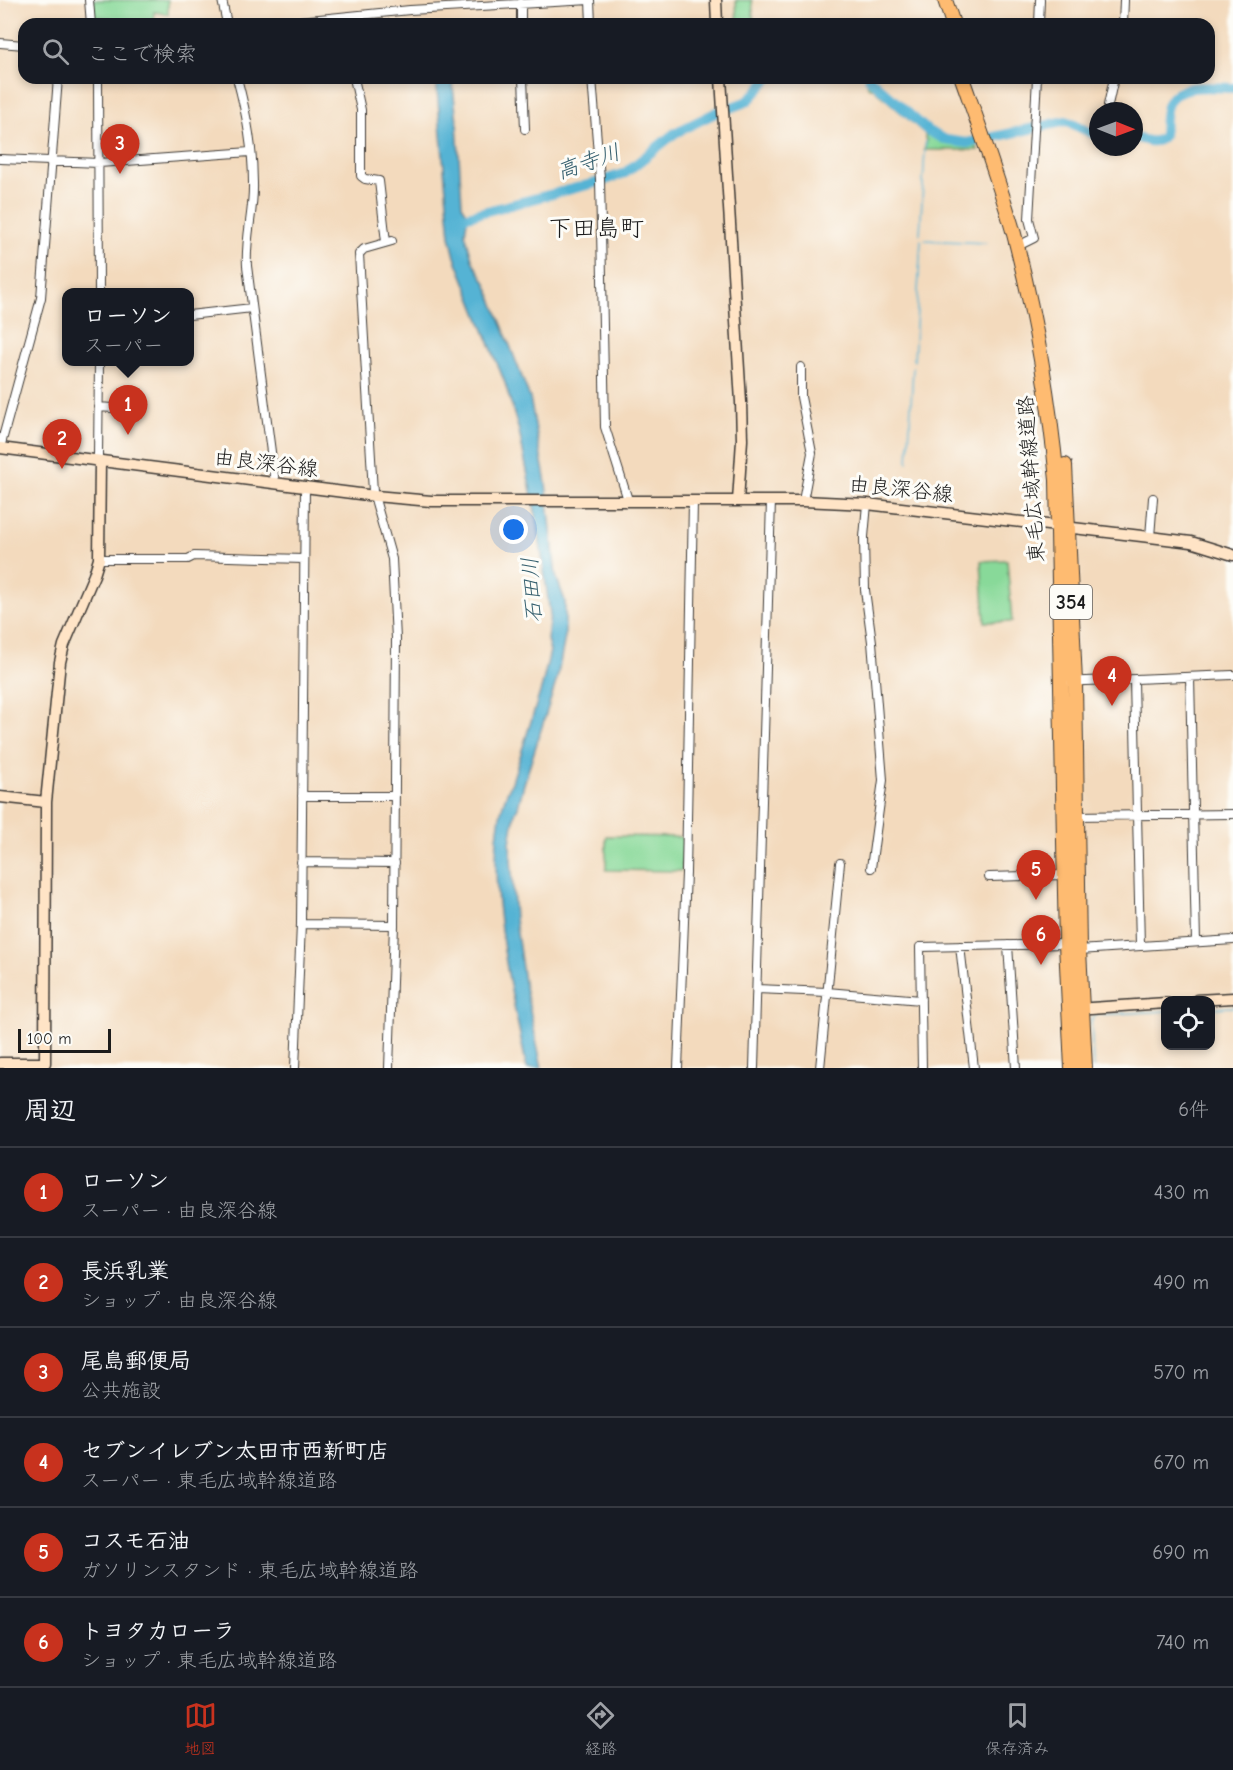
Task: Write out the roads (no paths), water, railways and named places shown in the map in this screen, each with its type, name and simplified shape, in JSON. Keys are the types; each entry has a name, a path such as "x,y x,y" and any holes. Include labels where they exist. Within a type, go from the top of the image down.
{"highway":[{"path":"936,0 942,18"},
{"path":"945,0 951,18"},
{"name":"東毛広域幹線道路","path":"964,84 987,139 1024,243 1046,338 1058,411 1066,485 1062,528"},
{"name":"東毛広域幹線道路","path":"973,84 1013,231 1038,338 1054,449 1062,528 1078,816 1072,947"},
{"name":"東毛広域幹線道路","path":"1069,682 1063,818 1064,875 1072,947 1075,1009 1072,1068"},
{"name":"東毛広域幹線道路","path":"1075,1009 1084,1068"}],"street":[{"path":"89,0 90,18"},
{"path":"222,0 226,18"},
{"path":"357,18 469,3 590,0 591,18"},
{"path":"716,0 717,18"},
{"path":"1039,18 1040,0"},
{"path":"1123,18 1124,0"},
{"path":"521,3 522,18"},
{"path":"0,44 18,45"},
{"path":"0,448 41,298 58,84"},
{"path":"98,84 99,288"},
{"path":"238,84 254,183 246,254 276,483"},
{"path":"355,84 361,110 361,176 365,179 379,181 389,241 364,249 359,254 375,496 392,559 396,639 394,925 389,1068"},
{"path":"523,84 525,129"},
{"path":"592,84 600,183 605,423 628,501"},
{"path":"721,84 741,402 742,440 738,501"},
{"path":"1024,243 1034,238 1029,219 1037,84"},
{"path":"1109,102 1113,84"},
{"path":"0,159 99,163 250,152"},
{"path":"194,314 252,308"},
{"path":"0,1063 42,1066 46,802 60,662 64,645 99,559 99,366"},
{"path":"801,367 801,397 812,453 804,501"},
{"path":"98,407 127,409 141,405"},
{"name":"由良深谷線","path":"0,448 305,488 431,501 804,501 867,504 1191,542 1233,555"},
{"path":"295,1068 301,924 305,488"},
{"path":"1150,537 1153,498"},
{"path":"678,1068 686,862 693,501"},
{"path":"754,1068 771,501"},
{"path":"867,504 864,537 865,590 872,642 883,780 872,868"},
{"path":"99,559 188,559 194,556 304,559"},
{"path":"1069,682 1233,675"},
{"path":"1190,677 1196,942"},
{"path":"1134,680 1140,946"},
{"path":"302,796 395,796"},
{"path":"0,797 46,802"},
{"path":"1063,818 1137,814 1233,814"},
{"path":"301,862 395,863"},
{"path":"820,1068 840,863"},
{"path":"989,877 1064,875"},
{"path":"301,924 394,925"},
{"path":"922,1068 920,947 1140,946 1233,940"},
{"path":"1008,945 1016,1068"},
{"path":"960,946 974,1068"},
{"path":"757,989 921,1000"},
{"path":"1215,999 1233,998"},
{"path":"1075,1009 1161,1003"}],"water":[{"path":"437,84 453,84 462,205 466,211 467,220 465,233 473,262 486,283 530,398 546,483 556,576 565,601 565,637 557,679 515,813 510,843 515,919 524,982 542,1068 527,1068 506,961 496,881 501,810 542,686 550,651 547,640 550,614 537,521 519,431 505,383 455,257 450,236"}],"waterway":[{"name":"高寺川","path":"727,109 748,101 764,84"},
{"name":"高寺川","path":"876,84 928,131 946,140 967,143 1066,121 1089,132"},
{"name":"高寺川","path":"1143,139 1154,141 1164,135 1167,106 1171,98 1178,93 1186,89 1205,87 1233,88"},
{"name":"高寺川","path":"456,219 603,181 625,173 675,133 719,111"},
{"path":"925,148 926,140"},
{"path":"920,234 925,150"},
{"path":"914,361 921,240"},
{"path":"924,240 986,243"},
{"path":"908,462 913,367"},
{"path":"1215,1008 1233,1007"},
{"path":"1093,1068 1091,1020 1096,1015 1161,1011"}],"place":[{"name":"尾島郵便局","path":"120,174"},
{"name":"ローソン","path":"128,435"},
{"name":"長浜乳業","path":"62,469"},
{"name":"セブンイレブン太田市西新町店","path":"1112,706"},
{"name":"コスモ石油","path":"1036,900"},
{"name":"トヨタカローラ","path":"1041,965"}],"district":[{"name":"下田島町","path":"596,228"}],"water label":[{"name":"石田川","path":"531,590"}]}
